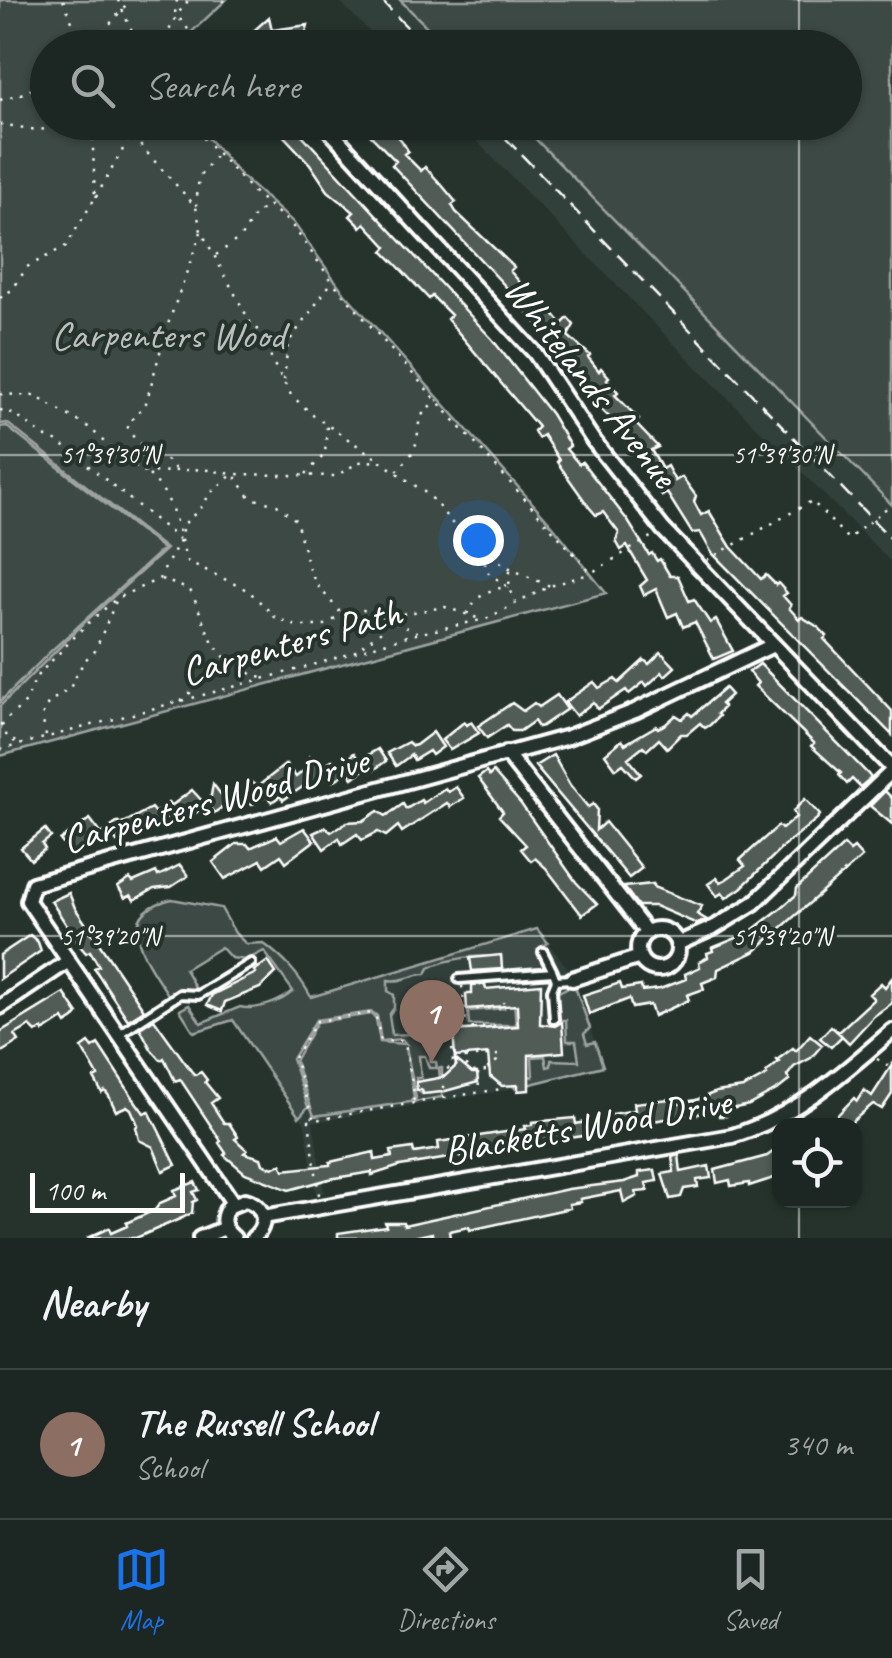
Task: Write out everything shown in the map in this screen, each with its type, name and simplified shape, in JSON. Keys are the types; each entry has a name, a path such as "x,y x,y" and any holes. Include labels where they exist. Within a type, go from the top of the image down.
{"street":[{"name":"Whitelands Avenue","path":"339,140 534,353 594,440 663,529 892,769"},
{"name":"Carpenters Wood Drive","path":"233,1203 28,902 33,884 568,737 635,711 772,645"},
{"path":"506,753 647,933"},
{"path":"678,944 754,903 892,769"},
{"path":"666,931 678,944 677,957 662,968 649,967 640,957 639,946 647,933 666,931"},
{"path":"572,979 640,957"},
{"path":"0,1007 67,962"},
{"name":"Blacketts Wood Drive","path":"264,1216 732,1136 762,1127 792,1110 892,1032"},
{"path":"200,1238 229,1233 225,1212 233,1203 251,1202 264,1216 262,1229 252,1238"}],"lane":[{"path":"542,952 554,976 554,1019"},
{"path":"118,1035 180,994 198,994 252,963"},
{"path":"460,979 572,979"}],"path":[{"path":"62,0 76,30"},
{"path":"68,10 71,0"},
{"path":"118,0 131,30"},
{"path":"105,30 130,0"},
{"path":"171,30 177,0"},
{"path":"176,13 190,0"},
{"path":"176,13 189,30"},
{"path":"0,100 30,90"},
{"path":"0,124 30,129"},
{"path":"93,140 95,198"},
{"path":"0,298 13,289 26,267 66,246 128,140"},
{"path":"135,140 196,208"},
{"path":"205,140 253,192 291,224 332,280 591,573"},
{"path":"217,154 199,176 196,208 201,231 250,322 264,336 272,361 291,395 327,425 430,496 456,528 484,552 550,586"},
{"path":"214,256 241,237 256,213 271,205"},
{"path":"176,471 167,458 149,453 127,425 146,403 167,327 201,231"},
{"path":"284,382 288,343 332,280"},
{"path":"0,394 35,396 90,428 146,473 161,486 178,518 187,561 249,591 275,617 296,626 323,626 346,613 363,610 420,634"},
{"path":"396,472 414,450 417,424 426,408 438,400"},
{"path":"0,410 8,410 43,438 59,442 180,540"},
{"path":"306,475 324,454 327,425"},
{"path":"146,473 202,469 233,474 336,476 358,462 380,461"},
{"path":"20,744 7,737 1,724 26,702 36,677 117,598 159,579 180,540 183,525 205,504 208,495 233,474"},
{"path":"233,474 251,498 278,504 296,520 309,570 317,585 340,612 346,613"},
{"path":"700,567 812,501 848,539 892,505"},
{"name":"Carpenters Path","path":"0,750 486,619 550,586 591,573 663,529"},
{"path":"484,552 486,571 509,587 517,603"},
{"path":"509,587 510,568"},
{"path":"159,579 190,590 219,654 235,668 262,678 274,676"},
{"path":"466,616 475,598 509,587"},
{"path":"47,738 42,716 48,703 70,688 84,661 95,650 117,598"},
{"path":"382,618 445,607 486,619"},
{"path":"351,654 380,632 382,618"},
{"path":"180,701 218,668 219,654"},
{"path":"460,979 466,1029"},
{"path":"464,1010 504,1007 504,1002"},
{"path":"313,1120 294,1060 316,1021 374,1014 380,1041 406,1044 414,1098 411,1104"},
{"path":"454,1066 450,1030 502,1026"},
{"path":"867,1053 892,1068"},
{"path":"443,1098 442,1072 465,1064 472,1072 489,1070 497,1055 453,1059"},
{"path":"321,1206 308,1123 501,1089 500,1083 489,1077 489,1070"},
{"path":"478,1072 479,1092"}],"shaded area":[{"path":"338,0 400,0 429,30 368,30"},
{"path":"476,140 536,140 892,505 892,563"},
{"path":"537,929 570,971 603,1066 501,1091 313,1122 324,1193 316,1194 305,1124 233,1019"}],"green space":[{"name":"Carpenters Wood","path":"0,0 226,0 194,30 30,30 30,140 210,140 242,177 293,222 342,290 553,526 606,593 0,756 0,706 166,549 7,423 0,424"},
{"path":"400,0 892,0 892,505 537,140 862,140 862,30 430,30"},
{"path":"6,426 163,549 0,702 0,427"},
{"path":"172,899 221,908 246,944 263,943 271,949 296,974 311,997 537,929 548,943 538,949 546,971 472,977 502,971 501,956 483,956 446,961 429,968 426,974 388,980 388,991 394,995 394,1008 389,1015 392,1035 429,1033 431,1062 436,1062 437,1068 429,1068 425,1056 419,1056 421,1078 416,1078 417,1090 422,1094 441,1092 442,1068 442,1097 414,1102 416,1098 406,1047 414,1098 410,1102 314,1116 295,1061 317,1022 372,1014 380,1042 406,1044 402,1039 381,1041 377,1016 372,1012 316,1020 292,1059 308,1107 299,1117 233,1020 194,1032 180,1010 189,1005 201,1023 240,1007 268,1005 293,991 264,951 246,960 231,958 221,947 185,969 197,991 169,996 144,955 138,928 142,916 153,906"},
{"path":"574,984 590,1028 584,1034 587,1044 595,1042 603,1066 515,1088 510,1083 522,1074 533,1077 532,1057 545,1056 547,1067 551,1060 579,1061 576,1041 567,1041 566,1020 559,1020 557,993"},
{"path":"514,1002 516,1025 469,1025 468,1011 504,1008 504,1003"}],"building":[{"path":"269,17 272,30 255,30"},
{"path":"308,25 307,30 272,30"},
{"path":"287,140 307,140 492,339 551,414 570,446 566,449 579,464 582,462 649,555 660,559 670,576 678,576 689,601 694,599 710,623 716,620 733,651 714,659 695,622 683,627 677,613 668,617 656,589 644,595 640,586 647,580 627,546 621,550 616,541 619,533 603,512 596,515 589,507 543,435 538,438 534,431 538,427 447,319 451,315 432,296 429,299 383,251 387,247 365,223 361,227 350,216 354,212 328,191"},
{"path":"375,140 401,140 408,151 404,154 421,171 425,167 441,184 456,202 452,205 456,212 514,267 510,271 525,288 527,285 535,292 562,324 568,318 574,325 568,336 609,377 618,392 615,395 639,419 635,423 658,447 651,450 662,469 667,466 675,481 682,477 696,496 694,502 701,515 709,511 731,547 761,579 766,575 778,583 787,593 783,596 791,605 789,608 827,636 824,639 892,711 892,735 712,553 700,532 692,533 667,493 662,496 655,487 639,460 646,456 623,439 627,435 597,405 577,372 507,288 392,165 396,161"},
{"path":"661,652 675,667 665,676 662,672 647,686 644,682 629,694 626,690 598,709 593,702 576,716 565,702 594,682 599,688 615,679 619,683 644,660 649,664"},
{"path":"760,664 871,778 860,787 852,779 847,784 841,773 811,746 814,743 755,686 758,683 749,672"},
{"path":"725,688 731,695 721,704 724,707 710,725 705,728 700,723 667,748 659,739 647,750 643,746 628,758 641,774 636,778 623,764 616,769 605,754 622,740 625,744 676,715 682,719 689,713 692,716"},
{"path":"557,695 567,709 542,726 534,721 520,731 512,731 507,725 487,738 478,726 512,703 523,711 534,703 539,707"},
{"path":"464,722 471,722 479,733 450,750 442,740"},
{"path":"433,732 443,747 432,755 429,751 414,760 411,755 396,766 387,753 408,742 416,745"},
{"path":"378,749 386,761 371,772 368,767 353,778 348,772 333,781 329,776 310,789 307,784 283,800 280,796 272,802 267,795 236,809 231,801 214,813 209,807 213,784 222,796 251,782 257,787 286,764 296,777 307,768 309,757 320,767 332,760 340,764 354,753 359,760"},
{"path":"553,755 570,785 588,807 593,804 597,809 596,830 605,822 642,868 629,878 535,766"},
{"path":"486,772 489,776 493,772 521,804 576,882 597,904 582,915 546,868 535,858 531,861 521,849 526,845 499,816 503,812 478,778"},
{"path":"456,787 464,798 450,807 447,803 402,832 398,826 386,836 378,832 362,840 357,834 342,844 339,838 324,849 313,833 326,827 331,832 347,822 363,821 378,811 386,816 403,804 406,809 445,788 448,792"},
{"path":"192,790 206,805 193,815 190,811 175,820 171,815 151,830 149,827 135,837 131,832 117,842 103,833 151,808 155,813 168,803 171,806"},
{"path":"885,791 892,798 892,824 870,806"},
{"path":"805,799 820,815 817,819 741,888 726,898 722,893 717,896 708,884 717,878 720,882 725,880 745,866 740,860 778,826 782,829 796,817 793,811"},
{"path":"90,819 104,837 92,847 88,842 71,854 60,840"},
{"path":"304,828 314,841 286,862 281,855 265,866 261,860 225,879 213,862 236,844 247,844 250,848 277,836 281,841"},
{"path":"45,829 51,837 42,844 45,849 31,860 21,848"},
{"path":"844,845 850,851 854,848 862,857 754,952 718,969 717,977 702,983 704,989 687,995 689,1000 654,1016 650,1005 632,1008 629,999 589,1014 583,995 620,983 622,989 641,986 642,991 686,979 685,974 700,967 699,962 708,957 712,948 742,938 781,908"},
{"path":"180,865 188,876 171,887 154,889 134,900 131,895 125,898 118,887 130,879 133,882 156,872 158,876"},
{"path":"653,884 702,906 697,914 707,920 697,924 655,906 638,906 624,887"},
{"path":"69,893 75,908 144,1010 128,1020 94,968 99,966 90,951 86,953 80,946 51,901"},
{"path":"30,935 41,951 0,979 0,955"},
{"path":"501,955 502,969 472,971 470,958"},
{"path":"268,961 276,973 260,988 225,1002 222,1011 207,1005 212,995 256,973"},
{"path":"892,978 892,1003 849,1043 838,1032 874,999 869,994 881,983 885,987"},
{"path":"485,984 486,989 541,984 540,1024 555,1026 562,1022 564,1052 529,1055 529,1090 518,1091 518,1085 502,1086 490,1076 488,1054 455,1057 453,1031 518,1026 517,1005 467,1009 466,994 472,994 472,985"},
{"path":"64,993 78,1014 74,1019 66,1024 63,1019 43,1032 30,1026 15,1035 19,1041 0,1053 0,1032"},
{"path":"154,1019 192,1072 201,1072 207,1080 218,1098 211,1103 247,1150 244,1153 261,1158 263,1164 273,1168 281,1164 284,1170 330,1165 374,1152 375,1160 392,1157 391,1151 439,1149 438,1142 526,1129 532,1122 575,1118 576,1124 635,1110 634,1103 696,1100 743,1088 767,1075 777,1060 793,1048 796,1051 810,1035 822,1045 811,1058 794,1067 787,1076 790,1080 780,1088 749,1105 726,1110 726,1116 719,1116 718,1111 646,1122 619,1130 400,1166 372,1175 329,1179 289,1190 245,1173 224,1155 221,1141 180,1079 175,1081 164,1058 161,1060 151,1049 140,1028"},
{"path":"831,1026 842,1036 831,1047 820,1038"},
{"path":"89,1043 93,1048 98,1044 144,1113 149,1111 176,1165 163,1171 153,1147 139,1140 131,1109 127,1106 116,1111 109,1096 105,1091 102,1093 94,1078 98,1076 82,1048"},
{"path":"455,1059 477,1073 478,1082 442,1092 423,1094 417,1090 416,1082 444,1077 456,1066"},
{"path":"892,1065 892,1094 882,1109 873,1104 856,1118 835,1118 854,1098 857,1101 864,1090 872,1096"},
{"path":"772,1153 772,1179 749,1186 731,1186 730,1180 717,1183 715,1170"},
{"path":"679,1155 681,1172 709,1166 711,1178 697,1180 698,1187 684,1189 681,1197 670,1199 662,1174 674,1172 672,1157"},
{"path":"655,1170 657,1181 646,1183 648,1191 636,1192 637,1196 624,1203 621,1191 580,1199 581,1202 569,1204 570,1208 449,1231 450,1238 433,1238 432,1233 409,1238 338,1238 338,1233 386,1226 385,1222 404,1225 568,1189 624,1182 639,1177 639,1172"},
{"path":"195,1182 199,1190 193,1192 197,1200 193,1202 192,1213 136,1238 87,1238 109,1228 111,1233 127,1226 126,1223 176,1196 174,1190"}],"railway":[{"path":"381,0 410,30"},
{"path":"507,140 892,540"}],"place":[{"name":"The Russell School","path":"432,1062"}]}
